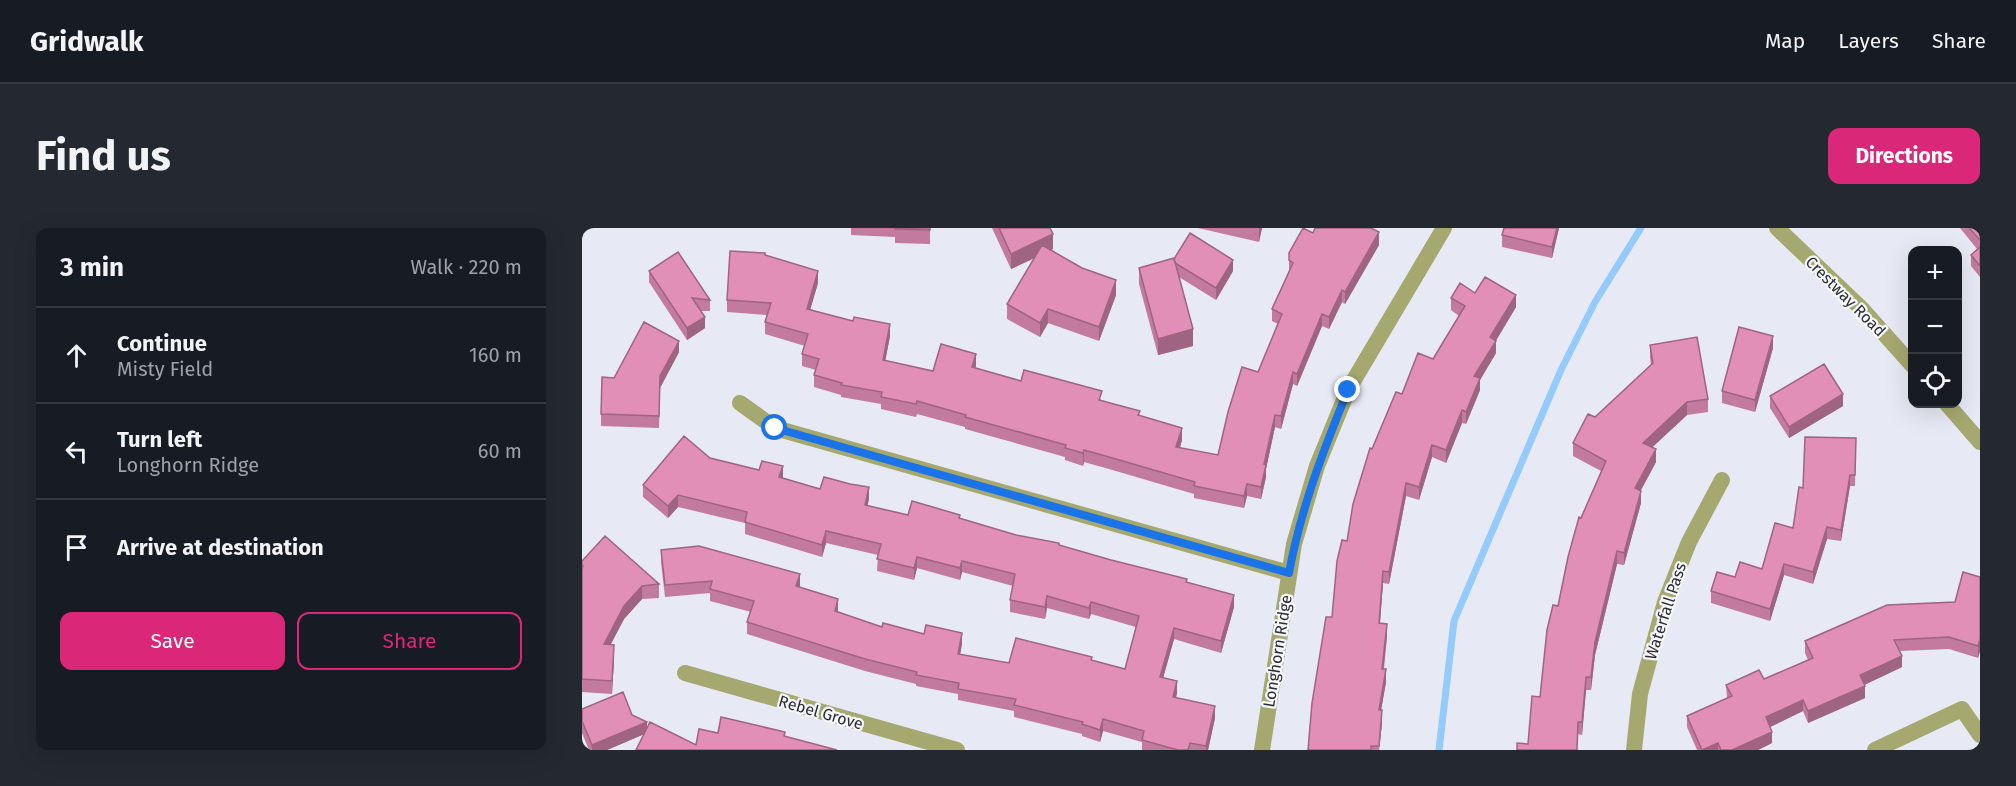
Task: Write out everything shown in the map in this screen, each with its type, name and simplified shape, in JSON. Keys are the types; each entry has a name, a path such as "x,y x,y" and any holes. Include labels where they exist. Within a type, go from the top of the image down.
{"street":[{"name":"Longhorn Ridge","path":"1262,750 1294,544 1317,466 1348,390 1444,228"},
{"name":"Crestway Road","path":"1777,228 1862,309 1908,361"},
{"path":"740,403 775,428 1289,573"},
{"path":"1950,408 1980,442"},
{"name":"Waterfall Pass","path":"1634,750 1640,694 1665,602 1689,542 1722,480"},
{"name":"Rebel Grove","path":"685,673 957,750"},
{"path":"1875,750 1962,709 1980,735"}],"building":[{"path":"930,228 930,230 895,229"},
{"path":"999,228 1050,228 1053,234 1011,254"},
{"path":"1303,228 1313,233 1315,228 1371,228 1379,232 1345,292 1342,290 1329,317 1322,314 1297,374 1293,372 1281,416 1275,415 1261,487 1247,484 1244,496 1194,486 1195,482 1084,450 1083,453 1065,448 1066,445 965,417 966,415 917,401 916,404 881,397 882,392 841,385 842,383 814,375 819,359 802,354 808,334 765,322 771,303 727,300 730,251 765,253 765,255 818,271 807,309 853,321 854,317 890,324 883,360 933,371 941,344 976,354 972,367 1021,381 1024,370 1102,391 1099,400 1140,411 1138,415 1182,428 1176,447 1218,455 1242,367 1258,372 1282,314 1272,309 1293,263 1289,260 1289,253"},
{"path":"1504,228 1557,228 1552,247 1502,235"},
{"path":"1969,228 1980,228 1980,240"},
{"path":"1190,233 1233,260 1216,288 1175,263 1174,259"},
{"path":"1042,245 1082,268 1116,280 1099,327 1048,309 1040,323 1007,304"},
{"path":"1980,247 1980,266 1971,255"},
{"path":"678,252 710,300 692,298 705,317 687,328 649,271"},
{"path":"1174,258 1193,329 1158,339 1139,268"},
{"path":"1485,277 1516,295 1490,337 1496,341 1474,376 1480,378 1466,412 1462,410 1446,450 1432,445 1419,487 1406,483 1389,572 1383,571 1379,623 1387,624 1382,669 1386,669 1379,710 1382,710 1379,746 1371,746 1371,750 1308,750 1312,703 1326,617 1332,617 1337,561 1342,540 1347,541 1353,504 1370,448 1372,449 1396,392 1402,394 1418,353 1433,359 1465,306 1451,298 1460,283 1475,293"},
{"path":"644,322 679,341 660,376 659,416 601,414 602,377 614,378"},
{"path":"1739,327 1773,336 1755,400 1722,391"},
{"path":"1697,337 1708,399 1687,402 1643,443 1656,449 1635,488 1641,491 1624,553 1617,551 1595,642 1591,677 1586,677 1582,722 1578,722 1577,750 1517,750 1517,743 1528,744 1532,696 1540,697 1547,630 1553,605 1558,606 1579,517 1581,518 1606,461 1573,443 1588,414 1595,417 1653,363 1650,345"},
{"path":"1824,364 1843,394 1789,427 1770,396"},
{"path":"684,436 710,458 759,470 762,461 783,466 779,477 820,489 824,477 869,487 865,505 908,515 912,501 1016,535 1059,543 1059,545 1111,560 1187,579 1186,582 1234,595 1221,641 1174,628 1160,677 1177,681 1173,697 1215,706 1206,746 1190,743 1188,750 1178,750 1142,740 1144,731 1103,719 1100,730 1082,724 1083,722 1014,705 1016,699 958,689 959,683 916,675 917,672 865,659 747,622 754,601 710,589 712,581 665,585 661,550 699,546 800,574 796,586 838,599 835,611 882,627 883,623 924,634 926,625 962,633 958,654 1009,663 1016,638 1092,657 1091,660 1125,669 1139,616 1091,602 1089,608 1047,596 1045,607 1010,600 1015,574 962,561 960,568 917,557 914,568 877,559 881,544 826,531 822,545 745,522 747,512 678,495 668,506 643,485"},
{"path":"1805,437 1856,438 1855,475 1850,475 1841,530 1827,527 1813,572 1784,564 1770,609 1711,591 1717,572 1735,577 1740,562 1762,569 1775,523 1793,528 1799,487 1803,488"},
{"path":"605,536 659,584 642,586 624,606 604,644 614,645 612,681 582,679 582,561"},
{"path":"1963,572 1980,577 1978,646 1949,637 1894,640 1902,656 1860,675 1865,686 1808,711 1803,700 1766,717 1772,732 1732,750 1721,750 1718,743 1702,750 1687,716 1732,696 1726,685 1759,670 1764,679 1813,658 1805,641 1887,605 1955,602"},
{"path":"623,692 632,715 647,722 592,745 582,721 582,709"},
{"path":"721,717 785,732 784,736 837,750 636,750 650,722 696,745 699,729 718,733"}],"waterway":[{"path":"1439,750 1454,621 1561,370 1595,302 1641,228"}],"route":[{"path":"775,428 1289,573 1294,544 1317,466 1348,390"}]}
